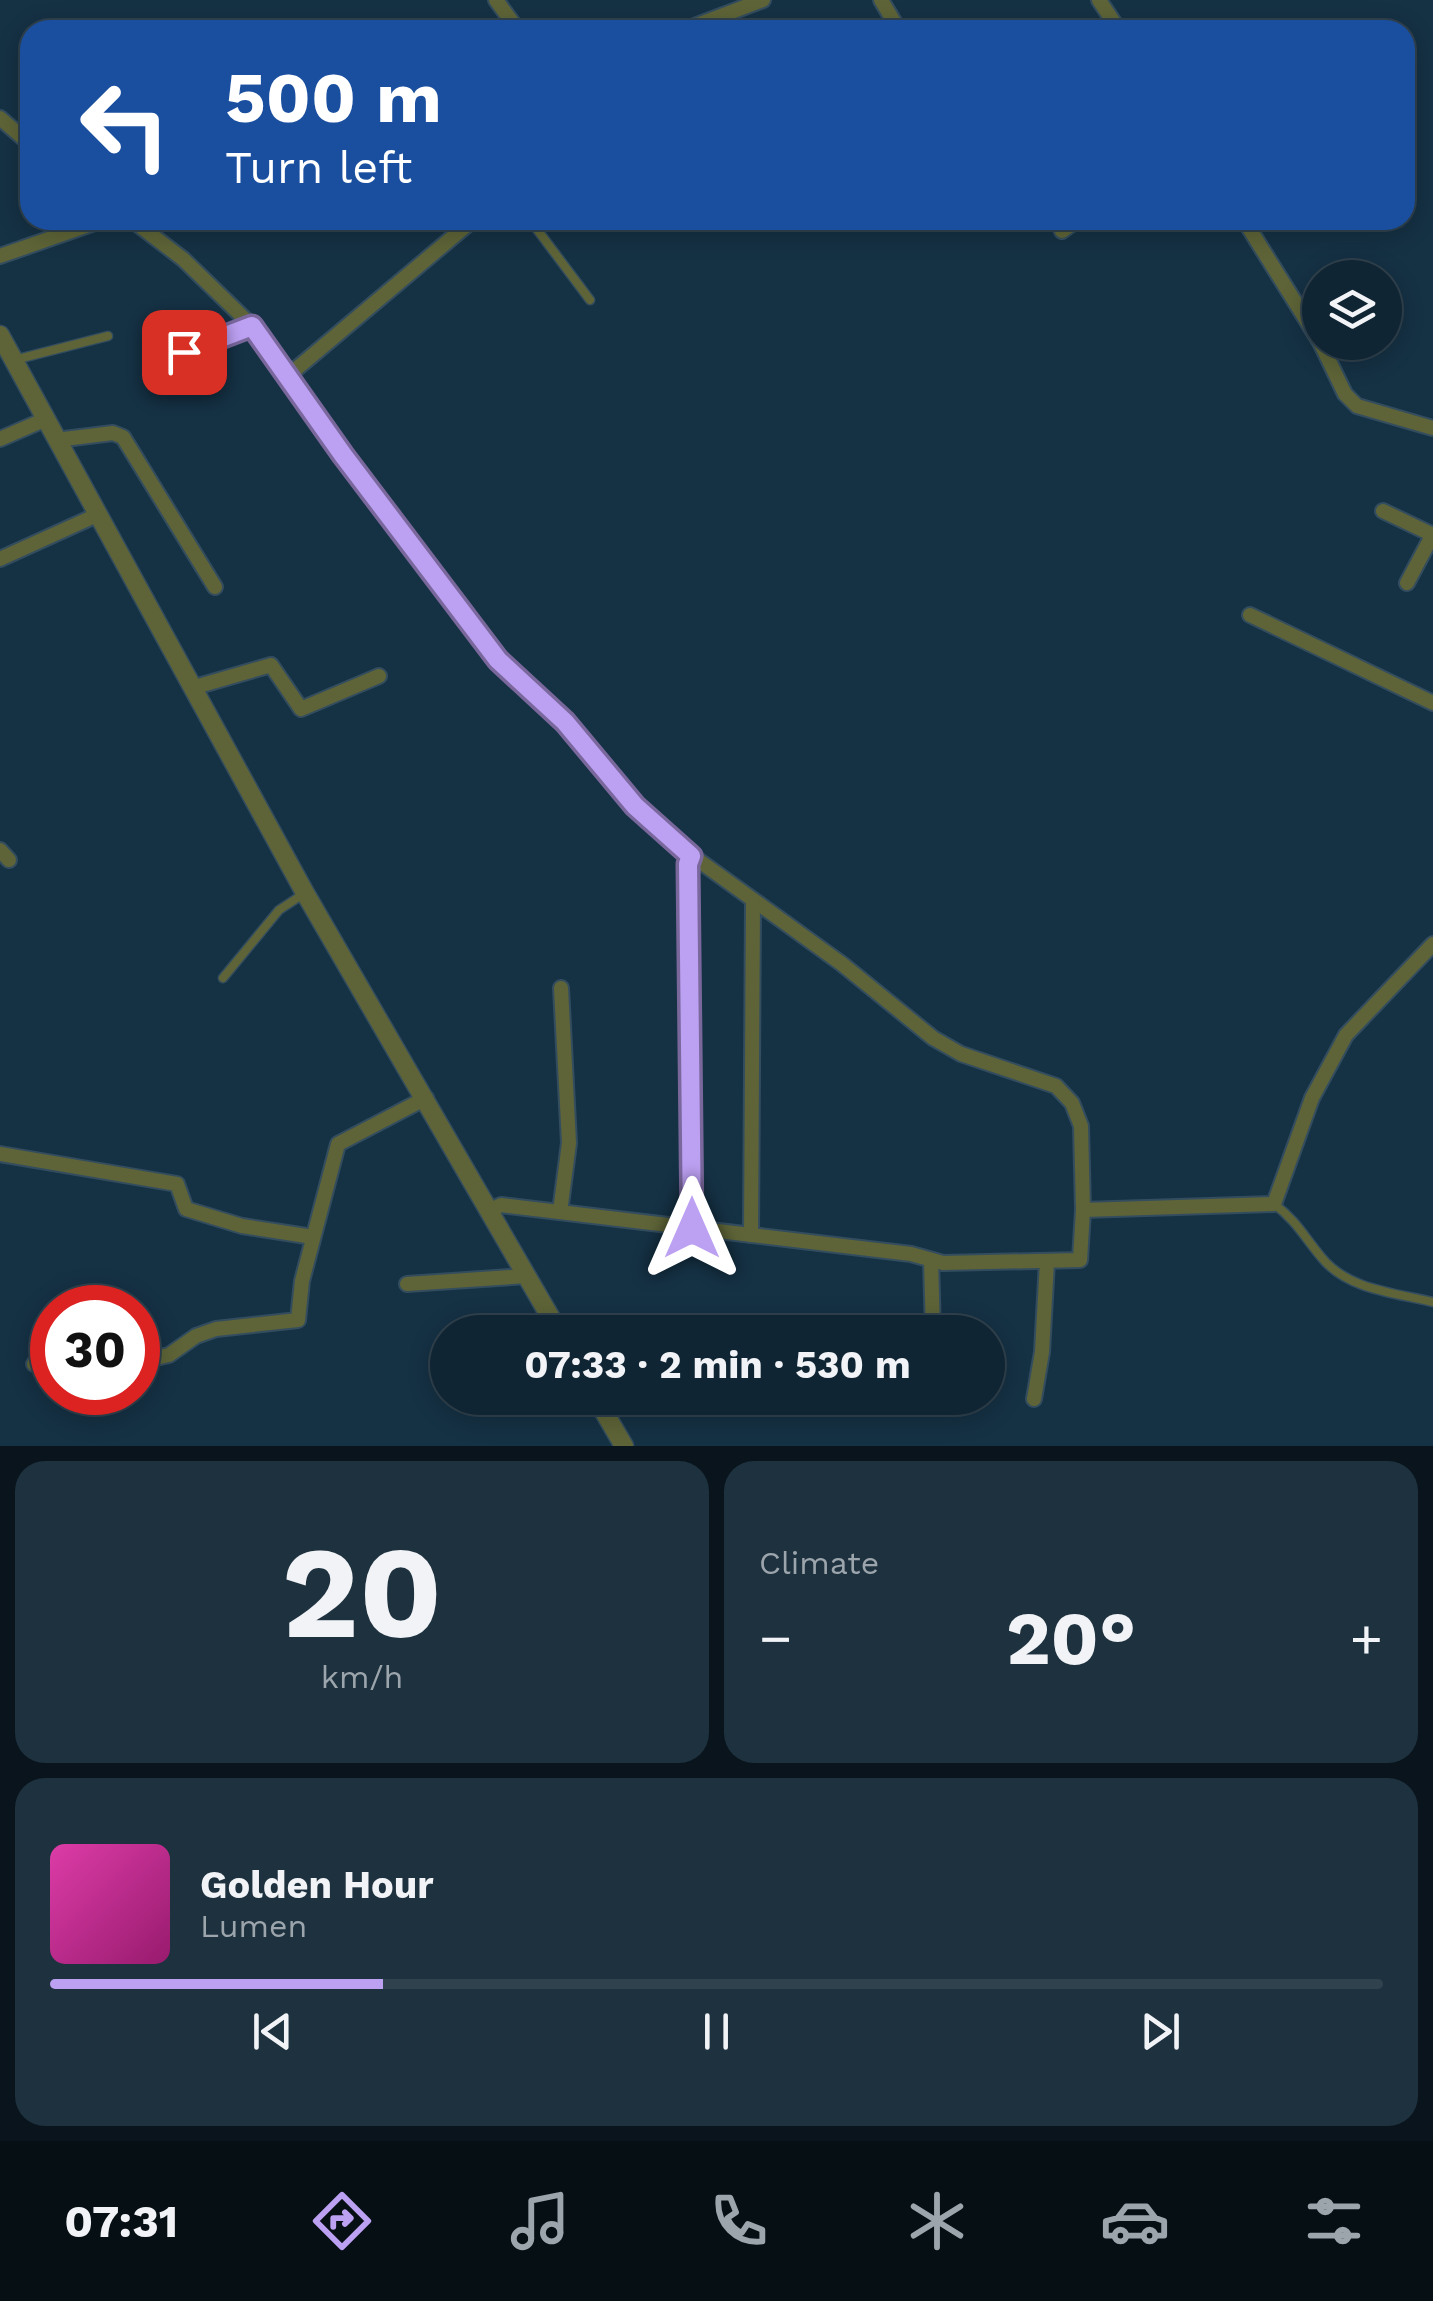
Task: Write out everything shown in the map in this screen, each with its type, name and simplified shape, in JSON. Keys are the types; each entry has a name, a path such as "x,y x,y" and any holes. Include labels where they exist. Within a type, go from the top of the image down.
{"street":[{"path":"710,20 763,0"},
{"path":"0,118 20,135"},
{"path":"0,256 74,230"},
{"path":"290,376 461,230"},
{"path":"1250,230 1302,313"},
{"path":"147,231 207,280 252,326 343,455 498,660 565,722 635,806 691,856 947,1046 991,1066 1056,1086 1072,1103 1080,1126 1080,1260 943,1263 501,1205 491,1210"},
{"path":"0,335 304,893 549,1315"},
{"path":"1329,360 1345,394 1357,406 1433,428"},
{"path":"0,438 46,419"},
{"path":"56,440 119,434 215,587"},
{"path":"1384,510 1433,534 1407,583"},
{"path":"0,559 97,515"},
{"path":"1250,616 1433,703"},
{"path":"195,687 271,664 301,708 379,676"},
{"path":"691,856 688,864 692,1228"},
{"path":"752,1235 753,901"},
{"path":"1083,1210 1274,1204 1312,1098 1346,1035 1433,944"},
{"path":"560,988 569,1144 560,1212"},
{"path":"160,1357 216,1329 298,1320 302,1281 338,1144 426,1098"},
{"path":"0,1154 176,1184 186,1209 242,1226 313,1237"},
{"path":"931,1260 933,1315"},
{"path":"1034,1399 1042,1352 1046,1261"},
{"path":"407,1284 527,1276"},
{"path":"606,1415 624,1446"}],"lane":[{"path":"538,230 590,300"},
{"path":"150,365 252,326"},
{"path":"14,360 108,336"},
{"path":"223,978 278,910 304,893"},
{"path":"1274,1204 1294,1220 1322,1258 1347,1278 1433,1302"}],"route":[{"path":"184,352 252,326 343,455 498,660 565,722 635,806 691,856 688,864 692,1228"}]}
